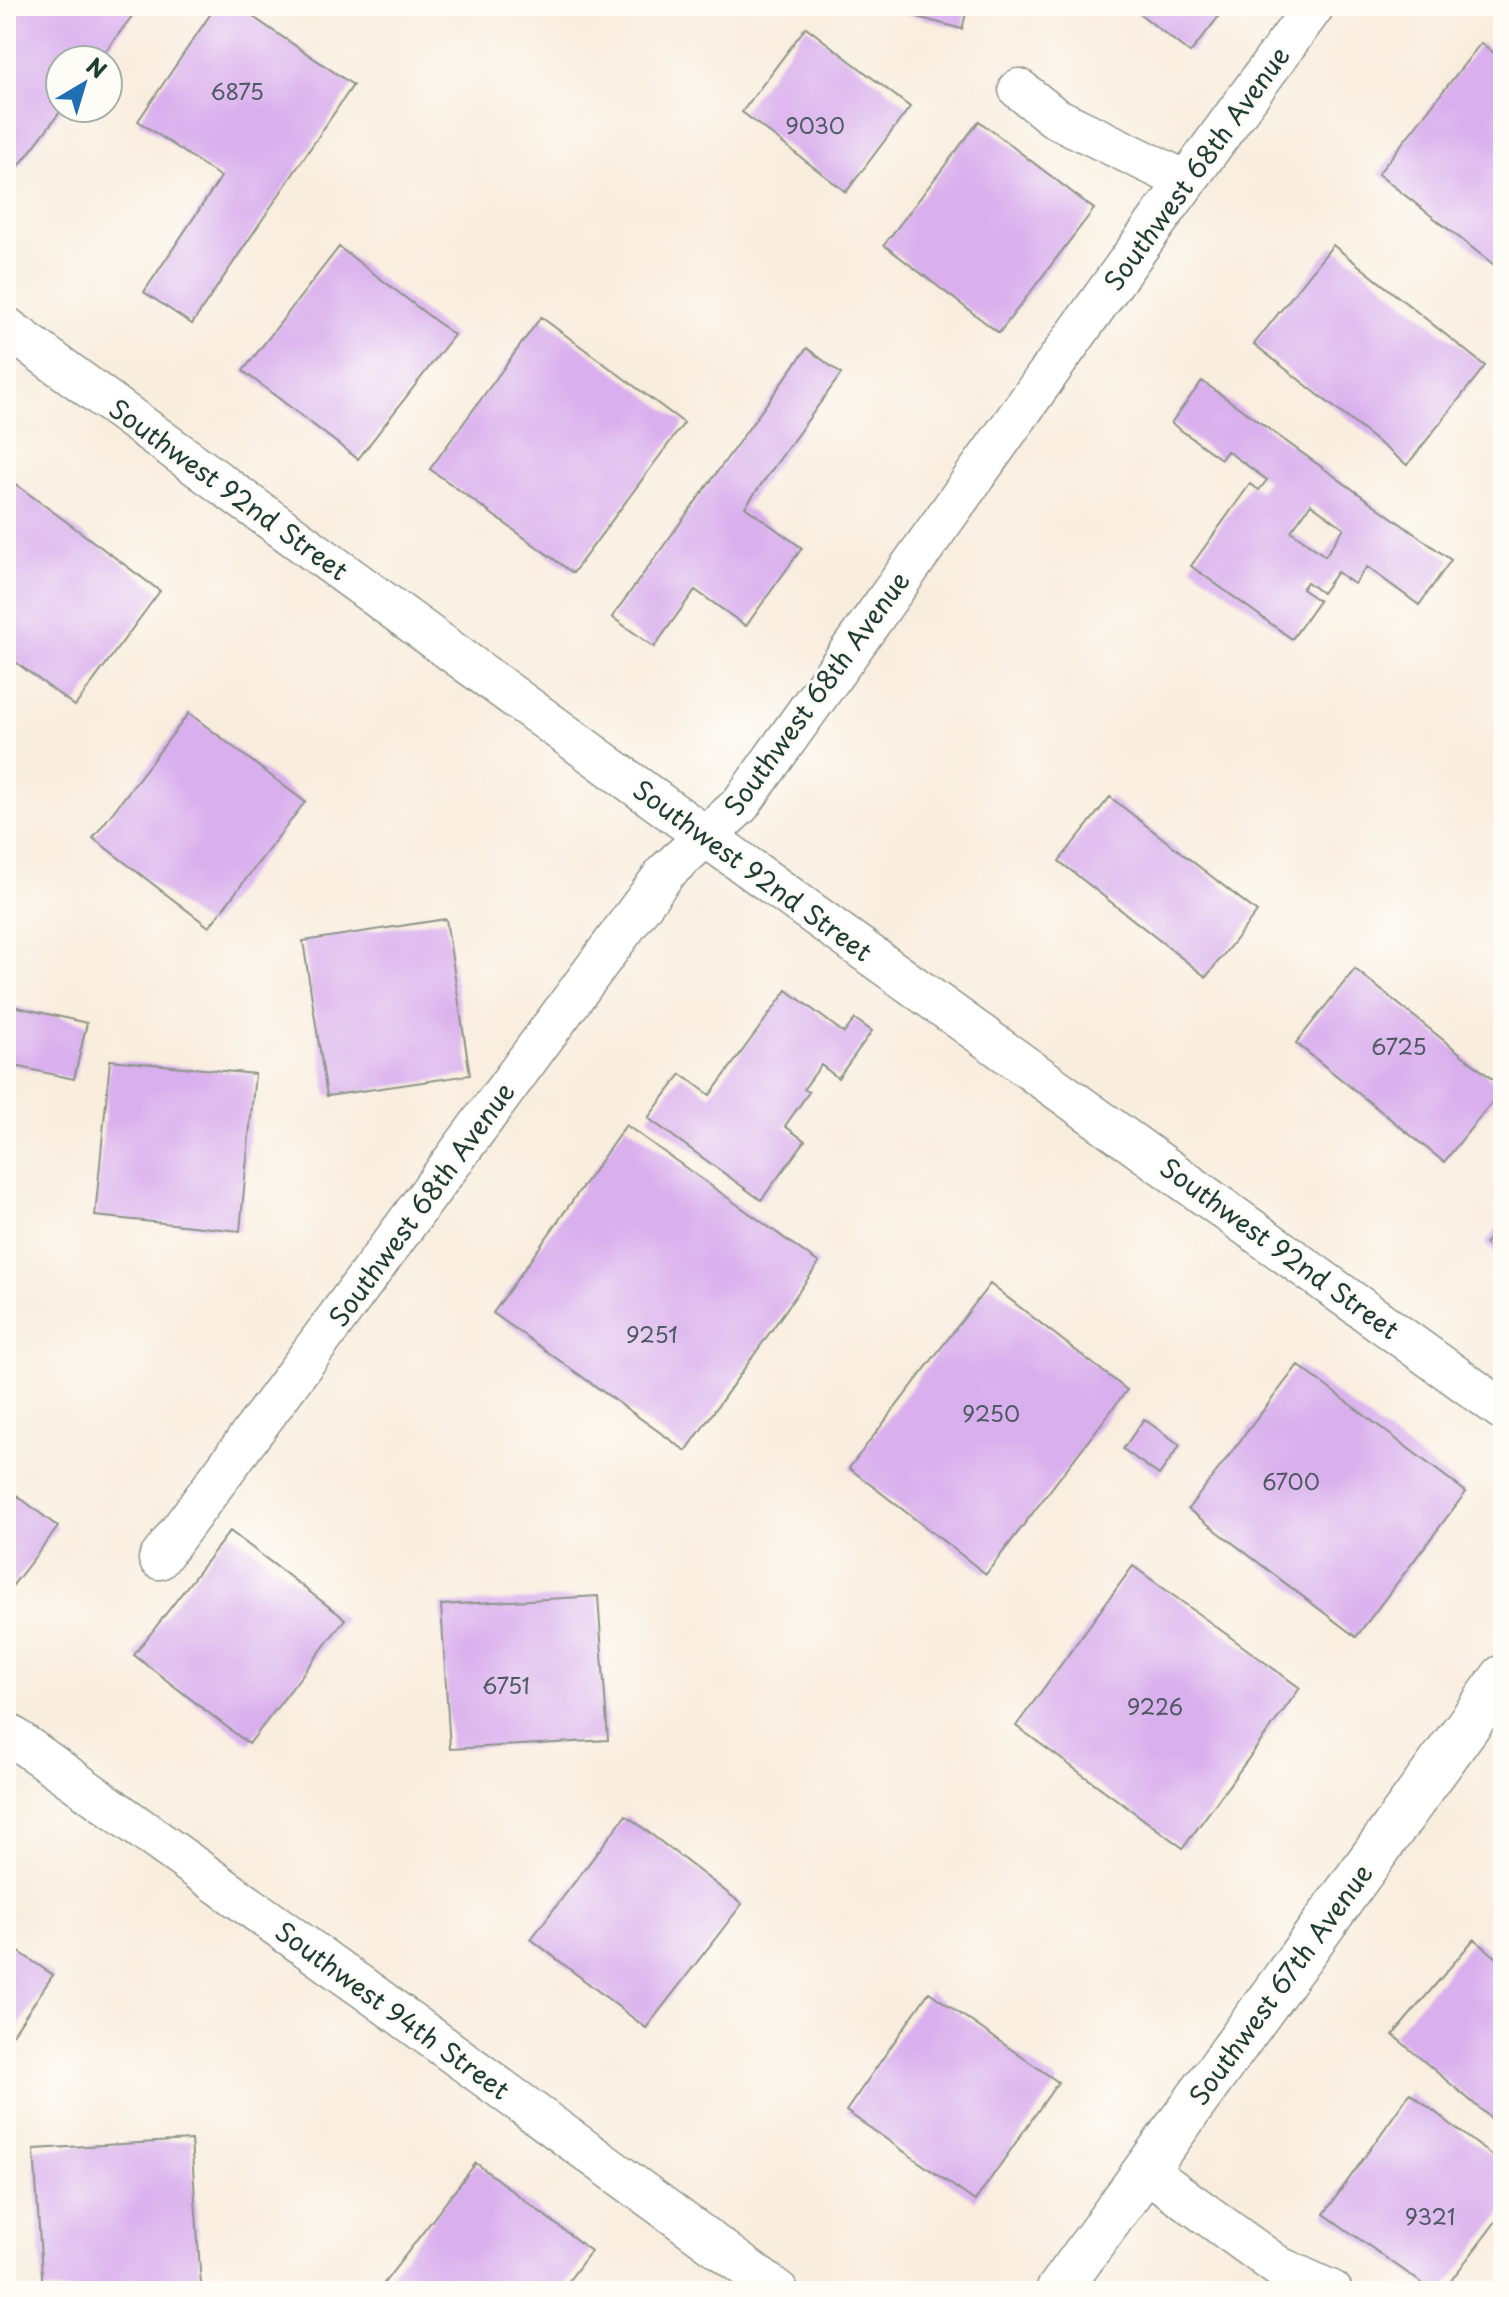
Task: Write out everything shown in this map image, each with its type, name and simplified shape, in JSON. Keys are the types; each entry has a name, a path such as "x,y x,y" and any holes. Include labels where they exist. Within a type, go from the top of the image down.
{"main road":[{"name":"Southwest 67th Avenue","path":"1058,2291 1503,1677"}],"street":[{"name":"Southwest 68th Avenue","path":"159,1559 666,872 740,805 1314,6"},
{"path":"1019,89 1054,117 1186,181"},
{"name":"Southwest 92nd Street","path":"6,327 705,836 1503,1410"},
{"name":"Southwest 94th Street","path":"6,1732 778,2291"},
{"path":"1145,2170 1279,2267 1332,2291"}],"building":[{"path":"6,6 130,6 136,11 111,44 44,44 44,124 51,124 16,170 6,162"},
{"path":"216,6 237,6 353,85 192,324 144,292 221,177 138,121"},
{"path":"877,6 968,6 962,29"},
{"path":"1130,6 1227,6 1190,53"},
{"path":"806,27 910,107 846,192 742,112"},
{"path":"1481,43 1503,60 1503,272 1378,174"},
{"path":"979,121 1094,209 999,333 884,245"},
{"path":"1333,245 1485,366 1407,465 1254,344"},
{"path":"339,247 454,335 358,459 243,371"},
{"path":"541,317 684,423 573,573 430,469"},
{"path":"807,348 841,374 745,507 802,548 746,626 695,590 654,647 612,617"},
{"path":"1202,381 1451,560 1419,605 1367,567 1354,584 1337,572 1322,593 1307,582 1302,589 1319,601 1292,639 1191,566 1250,484 1259,490 1267,480 1227,451 1221,459 1171,423","holes":["1311,504 1344,528 1325,556 1291,531"]},
{"path":"6,477 160,591 75,706 6,655"},
{"path":"189,713 305,802 209,927 93,838"},
{"path":"1110,797 1257,912 1206,977 1059,861"},
{"path":"446,919 470,1075 327,1096 303,941"},
{"path":"1355,969 1503,1088 1444,1162 1296,1043"},
{"path":"787,990 844,1033 855,1019 872,1031 838,1078 821,1065 804,1089 809,1092 785,1126 805,1141 761,1200 648,1118 681,1074 710,1095"},
{"path":"13,1006 87,1023 74,1079 6,1064 6,1035"},
{"path":"110,1060 255,1074 240,1231 95,1216"},
{"path":"626,1125 819,1263 686,1451 493,1313"},
{"path":"1503,1221 1503,1258 1485,1244"},
{"path":"990,1284 1127,1390 986,1574 849,1468"},
{"path":"1298,1365 1466,1492 1356,1637 1188,1509"},
{"path":"1144,1419 1180,1445 1159,1475 1123,1449"},
{"path":"6,1487 58,1527 6,1594"},
{"path":"230,1531 345,1619 249,1744 134,1655"},
{"path":"1133,1566 1300,1688 1183,1848 1016,1726"},
{"path":"598,1596 608,1740 450,1749 441,1605"},
{"path":"626,1815 742,1904 646,2028 531,1939"},
{"path":"1474,1939 1503,1963 1503,2118 1498,2124 1393,2035"},
{"path":"6,1943 53,1975 6,2044"},
{"path":"929,1992 1058,2082 975,2201 846,2111"},
{"path":"1410,2093 1503,2164 1503,2212 1443,2291 1433,2291 1324,2214"},
{"path":"191,2140 201,2285 43,2291 34,2149"},
{"path":"476,2163 591,2251 561,2291 386,2291 381,2287"}]}
